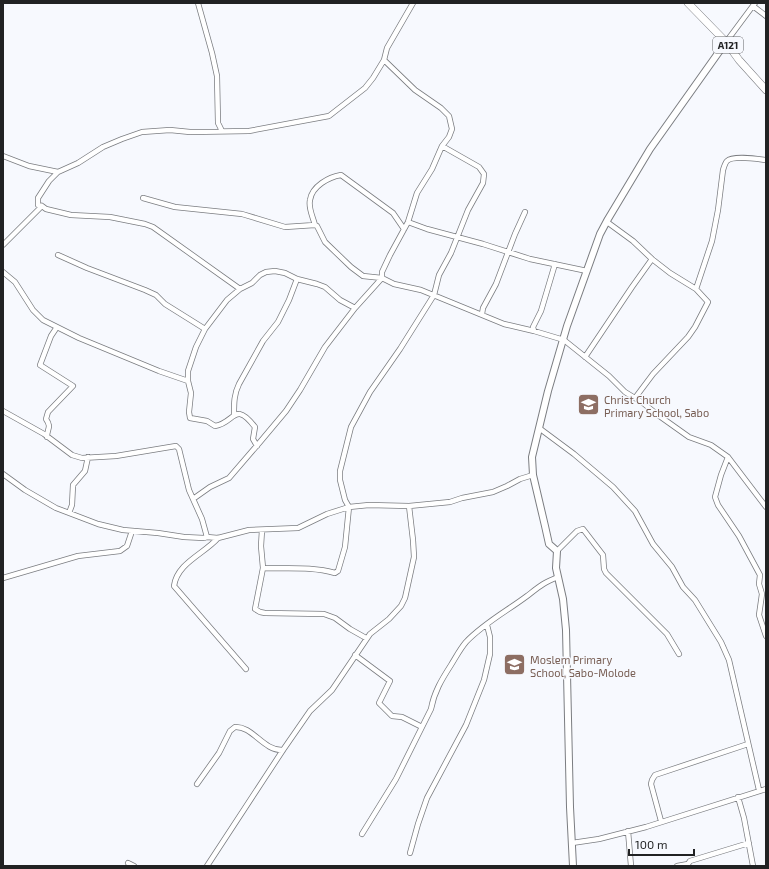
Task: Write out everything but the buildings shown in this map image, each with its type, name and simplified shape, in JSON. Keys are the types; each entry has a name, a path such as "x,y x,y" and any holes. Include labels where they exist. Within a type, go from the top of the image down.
{"main road":[{"name":"A121","path":"688,3 726,42 739,60 766,90"}],"street":[{"path":"198,3 217,76 218,124 222,131"},
{"path":"240,289 163,234 145,224 110,217 70,215 46,209 38,205 38,198 49,181 58,172 78,163 89,155 110,144 142,132 158,130 190,132 261,130 329,116 364,88 384,60 387,48 413,3"},
{"path":"557,551 550,544 534,475 532,457 548,391 567,326 600,234 650,149 754,4 766,16"},
{"path":"193,498 210,487 229,478 257,446 300,390 325,347 355,308 382,278 382,272 408,222 417,193 432,169 442,146 449,137 452,129 449,116 441,108 415,90 384,60"},
{"path":"263,568 308,568 337,572 345,547 349,507 345,500 340,480 340,471 351,427 370,392 397,354 434,295 439,275 451,253 468,210 483,183 484,174 479,167 442,146"},
{"path":"3,156 29,166 58,172"},
{"path":"696,289 712,241 725,164 731,159 747,158 766,160"},
{"path":"404,229 393,213 341,175 322,183 312,193 310,198 309,205 315,225 317,226 325,242 351,267 363,276 382,278 394,284 421,290 515,327 564,340 609,376 625,392 689,437 711,445 728,457 766,508"},
{"path":"143,198 175,207 242,214 285,227 315,225"},
{"path":"3,245 42,206"},
{"path":"482,314 483,308 496,284 515,234 526,212"},
{"path":"408,222 530,259 587,272"},
{"path":"607,222 633,241 670,273 696,289 708,302 688,337 653,374 635,398"},
{"path":"58,255 156,295 165,304 205,329"},
{"path":"585,357 652,259"},
{"path":"534,331 533,327 543,306 556,264"},
{"path":"257,446 253,439 255,427 251,422 238,413 234,414 223,425 217,426 212,425 207,421 190,418 189,412 191,393 188,381 188,371 196,347 205,329 227,300 240,289 252,283 260,275 266,272 275,271 285,273 297,279 317,284 325,288 340,300 355,308"},
{"path":"3,272 15,282 29,304 43,320 79,338 145,366 188,381"},
{"path":"234,414 236,391 239,384 263,341 278,322 287,305 297,279"},
{"path":"47,437 50,425 46,419 48,412 73,386 40,365 56,327"},
{"path":"3,411 30,425 72,455 82,458 103,458 161,450 176,446 179,449 189,490 202,519 207,537"},
{"path":"539,428 574,454 613,487 635,511 653,544 672,567 683,587 695,600 721,642 726,652 759,790"},
{"path":"69,513 72,505 74,485 85,472 88,457"},
{"path":"728,457 721,475 716,497 718,505 739,536 760,575 759,584 762,594 759,615 766,636"},
{"path":"3,474 25,490 56,508 109,527 132,531 204,538 218,538 238,532 298,528 327,514 349,507 368,505 409,506 450,502 492,492 520,479 534,475"},
{"path":"207,866 283,750 315,705 332,690 366,638 397,611 405,598 414,558 409,506"},
{"path":"573,866 565,611 556,568 557,551 577,531 582,529 603,556 604,569 606,573 667,634 679,654"},
{"path":"262,530 261,546 263,568 255,609 265,613 331,615 350,629 366,638"},
{"path":"3,578 78,556 120,551 127,546 132,531"},
{"path":"218,538 178,572 174,586 246,668"},
{"path":"362,834 396,779 431,709 440,682 455,656 466,642 509,607 528,596 544,583 558,577"},
{"path":"410,853 427,798 466,725 484,680 490,654 490,637 487,625"},
{"path":"355,655 390,681 379,703 392,716 402,717 422,726"},
{"path":"197,784 219,753 230,731 235,727 241,727 247,730 274,749 283,750"},
{"path":"661,821 651,784 655,776 748,744"},
{"path":"572,843 599,839 738,796 766,789"},
{"path":"738,796 753,866"},
{"path":"628,830 631,866"},
{"path":"677,866 688,865 690,861 749,843"},
{"path":"128,863 134,866"}],"place":[{"name":"Christ Church Primary School, Sabo","path":"588,405"},
{"name":"Moslem Primary School, Sabo-Molode","path":"515,665"}]}
